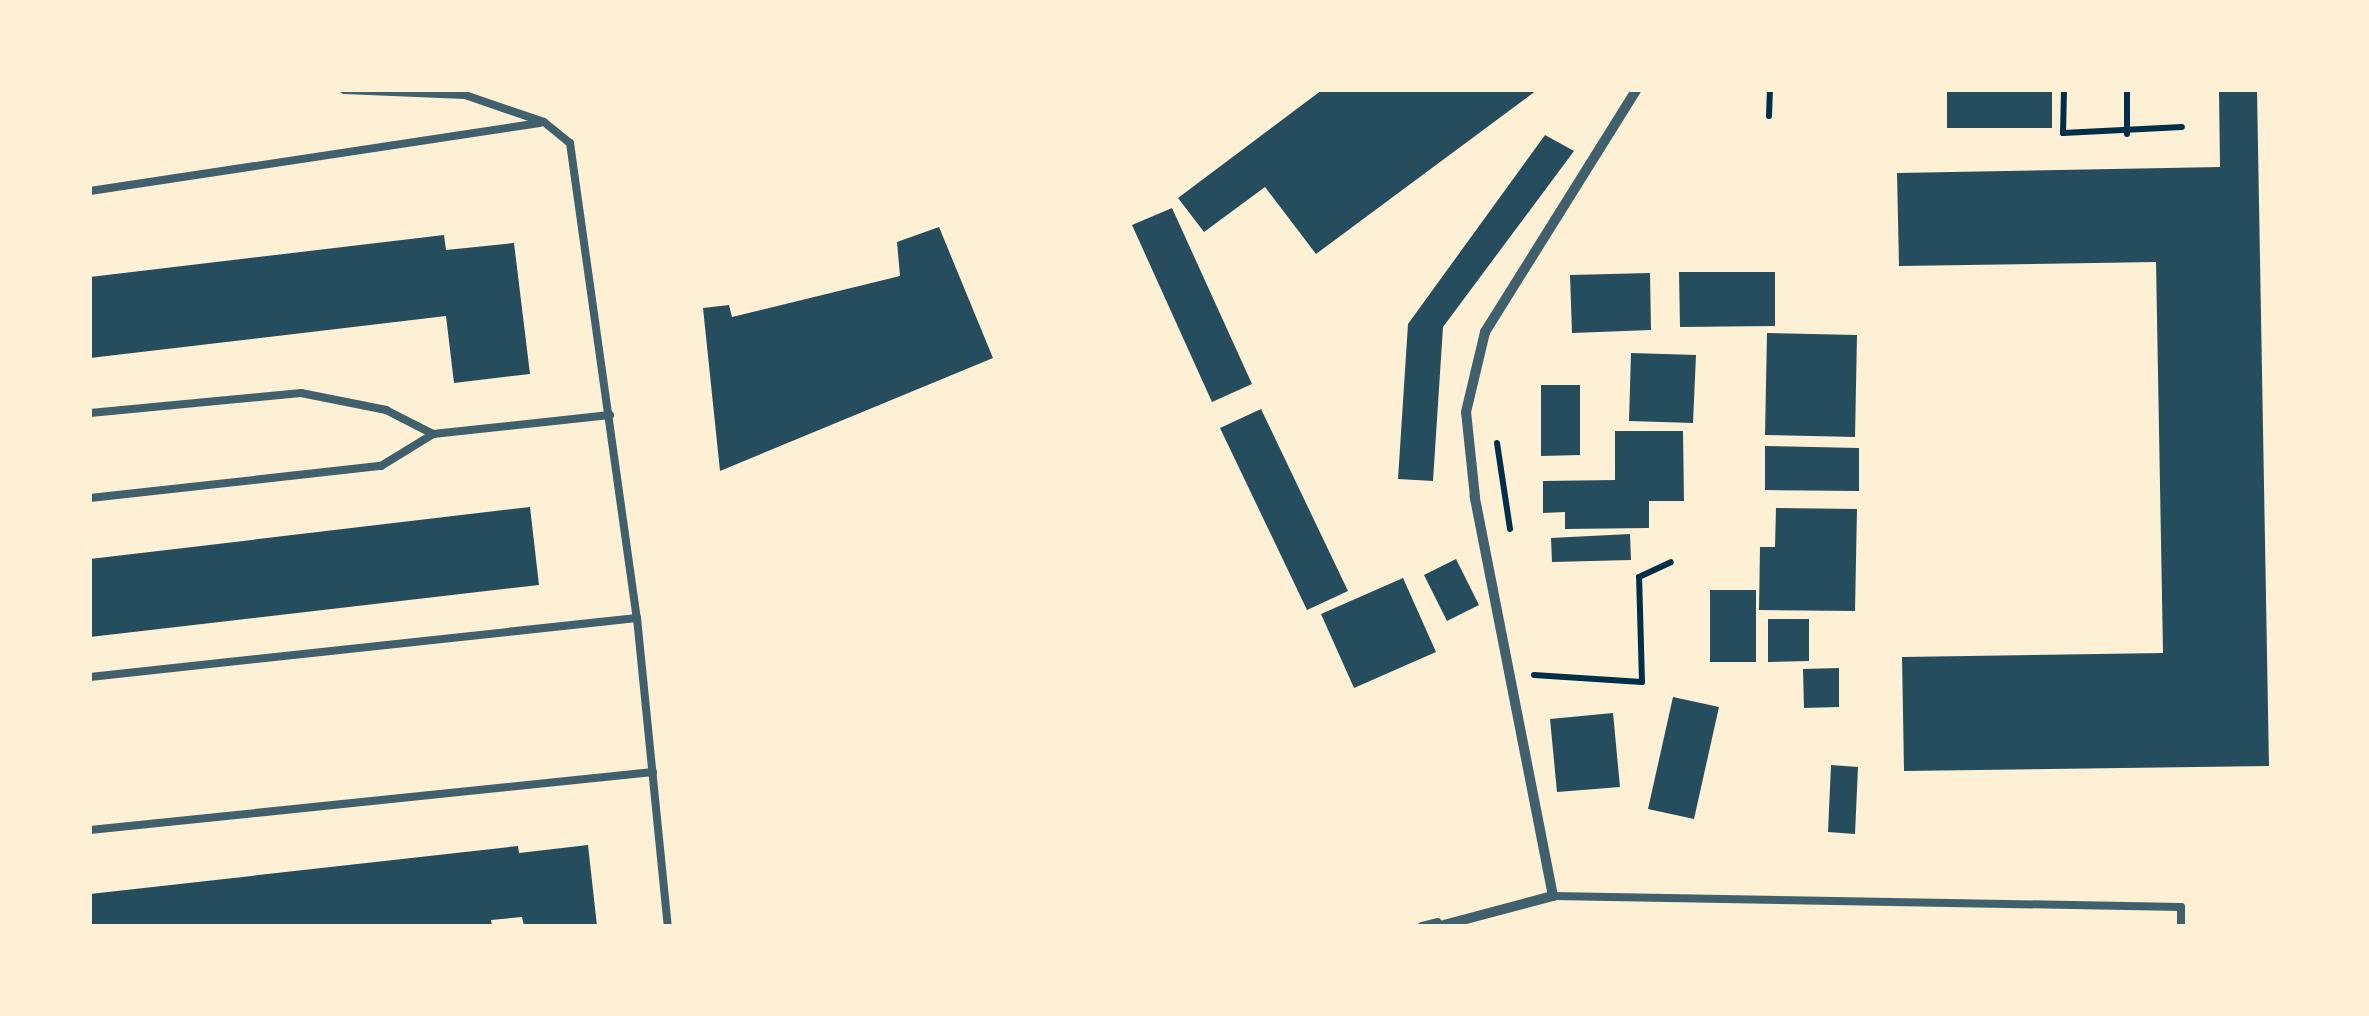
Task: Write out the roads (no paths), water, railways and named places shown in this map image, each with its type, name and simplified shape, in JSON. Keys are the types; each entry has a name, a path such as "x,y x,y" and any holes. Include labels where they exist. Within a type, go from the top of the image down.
{"street":[{"path":"1439,924 1553,896 1474,497 1466,412 1485,332 1636,90"}],"lane":[{"path":"344,90 465,95 544,122 570,142 580,178 637,618 668,926"},
{"path":"90,191 544,122"},
{"path":"90,413 300,393 386,410 433,434"},
{"path":"90,498 381,466 433,434 610,415"},
{"path":"90,677 637,618"},
{"path":"90,830 653,772"},
{"path":"1553,896 2181,906 2180,926"},
{"path":"1422,926 1439,924"}]}
